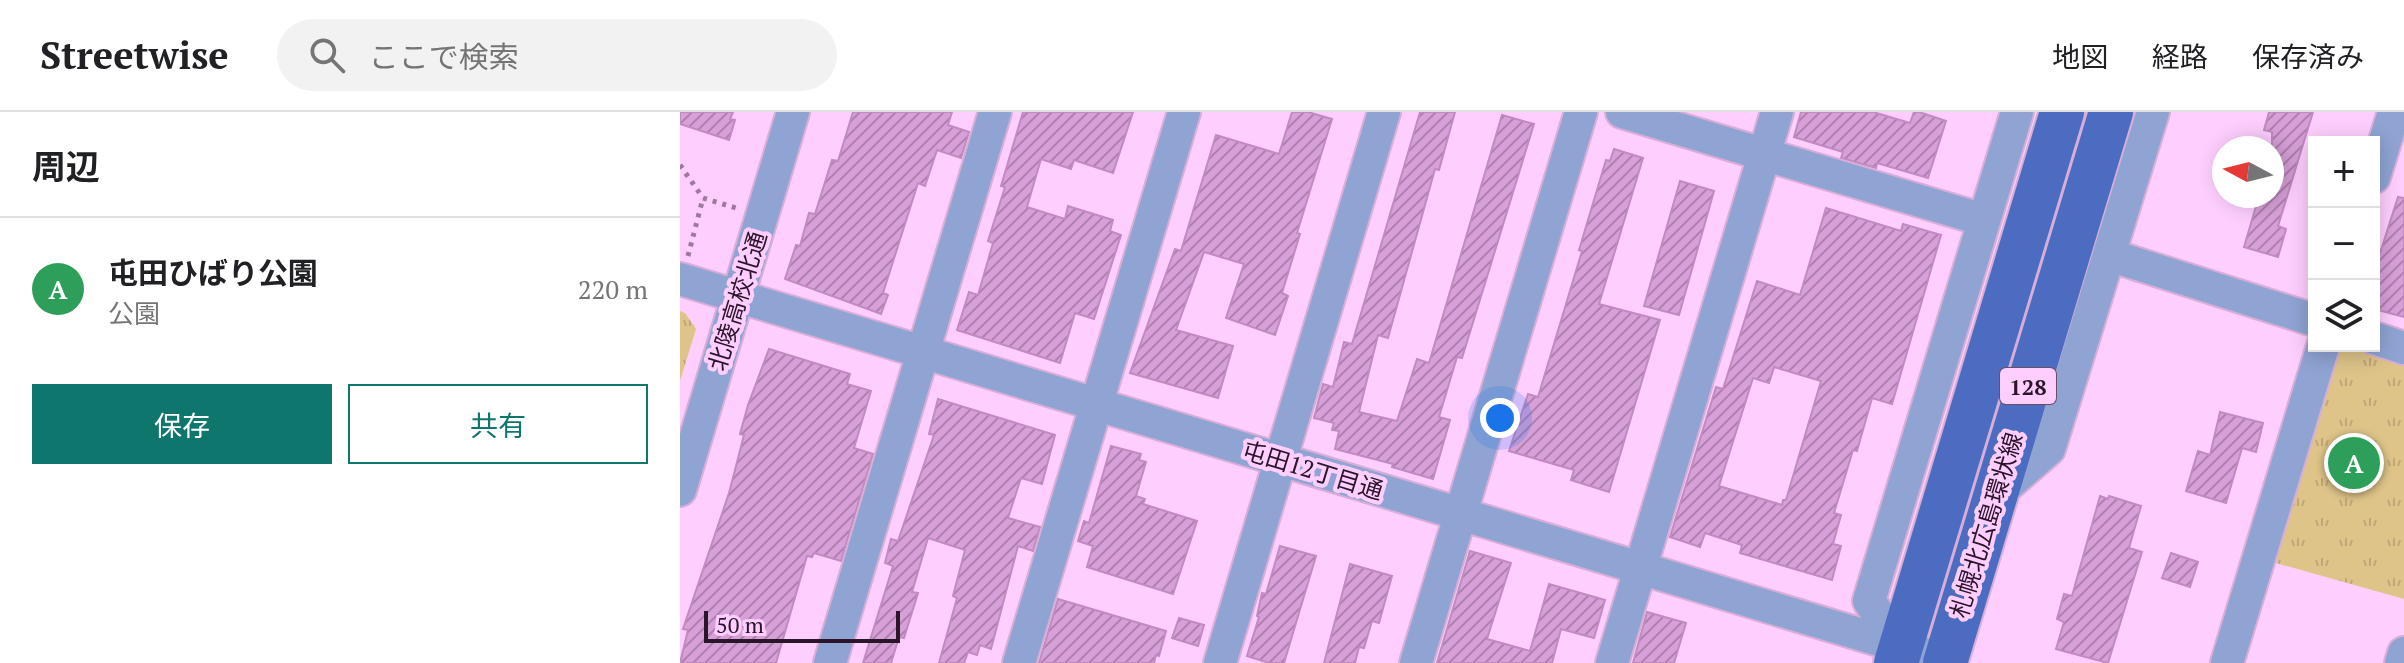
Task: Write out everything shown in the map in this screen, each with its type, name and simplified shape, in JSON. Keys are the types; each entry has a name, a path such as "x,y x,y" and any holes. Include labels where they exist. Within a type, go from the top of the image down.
{"main road":[{"name":"札幌北広島環状線","path":"1899,655 2062,112"},
{"name":"札幌北広島環状線","path":"1949,662 1995,496 2111,112"}],"street":[{"name":"北陵高校北通","path":"680,490 793,112"},
{"path":"830,663 995,112"},
{"path":"1019,663 1184,112"},
{"path":"1220,663 1384,112"},
{"path":"1416,663 1581,112"},
{"path":"1622,112 1984,220"},
{"path":"1612,663 1777,112"},
{"path":"1899,655 1869,601 2017,112"},
{"path":"1995,496 2049,449 2153,112"},
{"path":"2380,158 2394,112"},
{"path":"2109,255 2308,318"},
{"name":"屯田12丁目通","path":"684,268 738,297 1641,568 1899,655 1949,662"},
{"path":"2380,340 2404,348"},
{"path":"2227,663 2321,352"},
{"path":"2401,663 2404,653"}],"path":[{"path":"680,165 703,198 741,210"},
{"path":"684,268 703,198"}],"green space":[{"path":"680,311 685,313 696,329 680,381"},
{"path":"2336,352 2366,352 2404,364 2404,599 2276,563"}],"building":[{"path":"680,112 733,112 730,119 735,120 729,140 680,124"},
{"path":"853,112 952,112 948,125 969,132 961,158 937,150 925,186 918,183 883,293 888,295 881,314 785,279 796,245 800,246 809,213 815,214 832,160 838,161"},
{"path":"1023,112 1133,112 1113,173 1074,160 1071,169 1041,159 1027,207 1065,219 1068,206 1113,220 1110,231 1121,235 1094,319 1075,313 1060,363 957,330 969,292 978,295 993,243 988,241 1005,187 1001,186"},
{"path":"1292,112 1308,112 1332,119 1297,233 1300,234 1282,293 1288,296 1275,335 1226,318 1244,264 1204,252 1176,330 1233,346 1218,398 1130,373 1175,249 1181,251 1216,135 1279,154"},
{"path":"1420,112 1455,112 1439,170 1435,169 1388,338 1378,335 1359,412 1397,421 1417,359 1429,363 1502,115 1534,124 1462,358 1457,357 1439,417 1450,420 1433,479 1392,467 1393,464 1335,449 1339,431 1332,430 1334,423 1314,418 1323,384 1333,387 1344,342 1352,344"},
{"path":"1801,112 1873,112 1910,123 1914,112 1919,112 1946,121 1928,178 1877,163 1876,168 1841,158 1843,152 1794,137"},
{"path":"2269,112 2313,112 2284,206 2284,136 2272,136 2272,132 2264,130"},
{"path":"1614,149 1643,158 1599,304 1660,320 1609,492 1571,480 1574,470 1509,451 1528,394 1538,397 1606,160 1610,161"},
{"path":"1680,181 1714,191 1679,315 1644,306"},
{"path":"2398,197 2404,198 2404,317 2380,311 2380,253"},
{"path":"1826,208 1901,231 1903,224 1941,235 1892,404 1872,398 1857,451 1853,450 1834,513 1841,515 1833,544 1841,546 1832,580 1740,553 1742,545 1705,533 1700,547 1670,537 1716,387 1723,389 1757,281 1800,295","holes":["1774,367 1821,381 1782,505 1719,486 1753,378 1769,383"]},
{"path":"2255,208 2284,208 2278,226 2286,229 2278,257 2244,247"},
{"path":"769,349 850,374 847,384 871,391 854,448 873,454 841,561 814,553 812,557 807,556 776,663 680,663 688,630 683,629 729,493 744,435 740,434 748,405"},
{"path":"938,399 1055,435 1042,484 1021,478 1008,518 1040,527 1033,551 1018,546 991,649 980,645 977,655 968,652 964,663 939,663 957,598 953,596 965,550 928,538 912,592 918,593 904,638 899,637 891,663 863,663 893,566 885,563 891,539 898,541 934,435 929,434"},
{"path":"2220,412 2263,423 2256,452 2242,448 2226,503 2186,491 2198,451 2210,455"},
{"path":"1111,446 1141,454 1139,460 1146,462 1136,496 1145,499 1143,504 1197,521 1173,594 1087,567 1093,546 1078,541 1084,521 1089,523"},
{"path":"2100,496 2141,506 2129,548 2142,552 2108,663 2056,649 2064,622 2057,619 2064,594 2072,596"},
{"path":"1280,546 1316,556 1284,663 1269,663 1247,656 1259,617 1262,593 1266,594"},
{"path":"1470,551 1511,563 1487,639 1530,651 1549,584 1605,600 1594,638 1561,629 1552,663 1437,663"},
{"path":"2171,553 2198,562 2190,587 2162,578"},
{"path":"1350,564 1392,576 1379,623 1372,621 1364,648 1359,647 1355,663 1324,663"},
{"path":"1058,599 1166,631 1159,656 1156,655 1154,663 1039,663"},
{"path":"1647,612 1686,623 1674,663 1633,663"},
{"path":"1179,618 1204,625 1198,646 1172,638"}],"place":[{"name":"屯田ひばり公園","path":"2354,463"}]}
